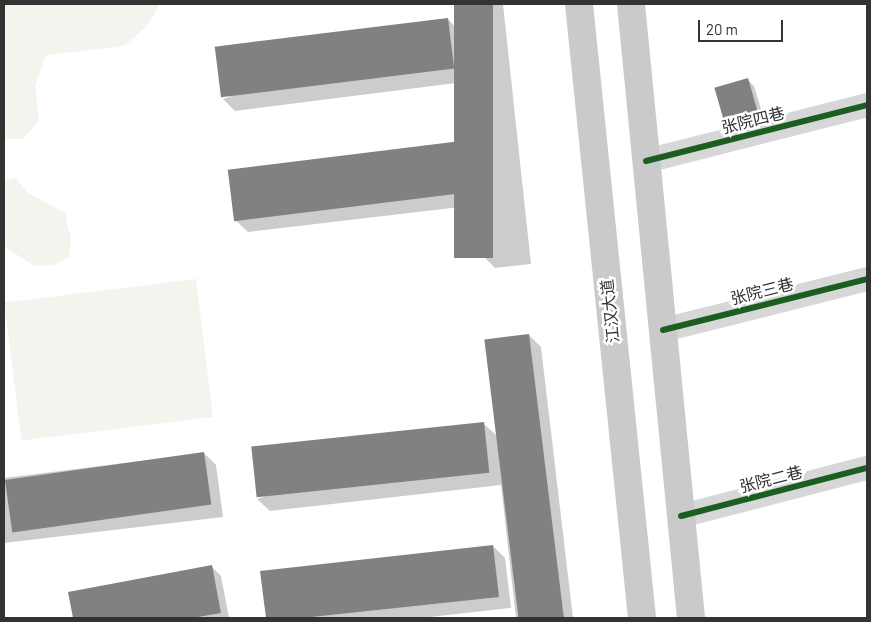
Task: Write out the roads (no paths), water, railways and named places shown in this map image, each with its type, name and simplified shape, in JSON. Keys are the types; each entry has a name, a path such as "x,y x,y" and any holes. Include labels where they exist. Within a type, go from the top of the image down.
{"main road":[{"name":"江汉大道","path":"579,4 642,618"},
{"path":"632,4 691,618"}],"street":[{"name":"张院四巷","path":"646,161 867,105"},
{"name":"张院三巷","path":"663,330 867,279"},
{"name":"张院二巷","path":"682,521 867,468"},
{"name":"张院二巷","path":"682,521 867,478"}]}
